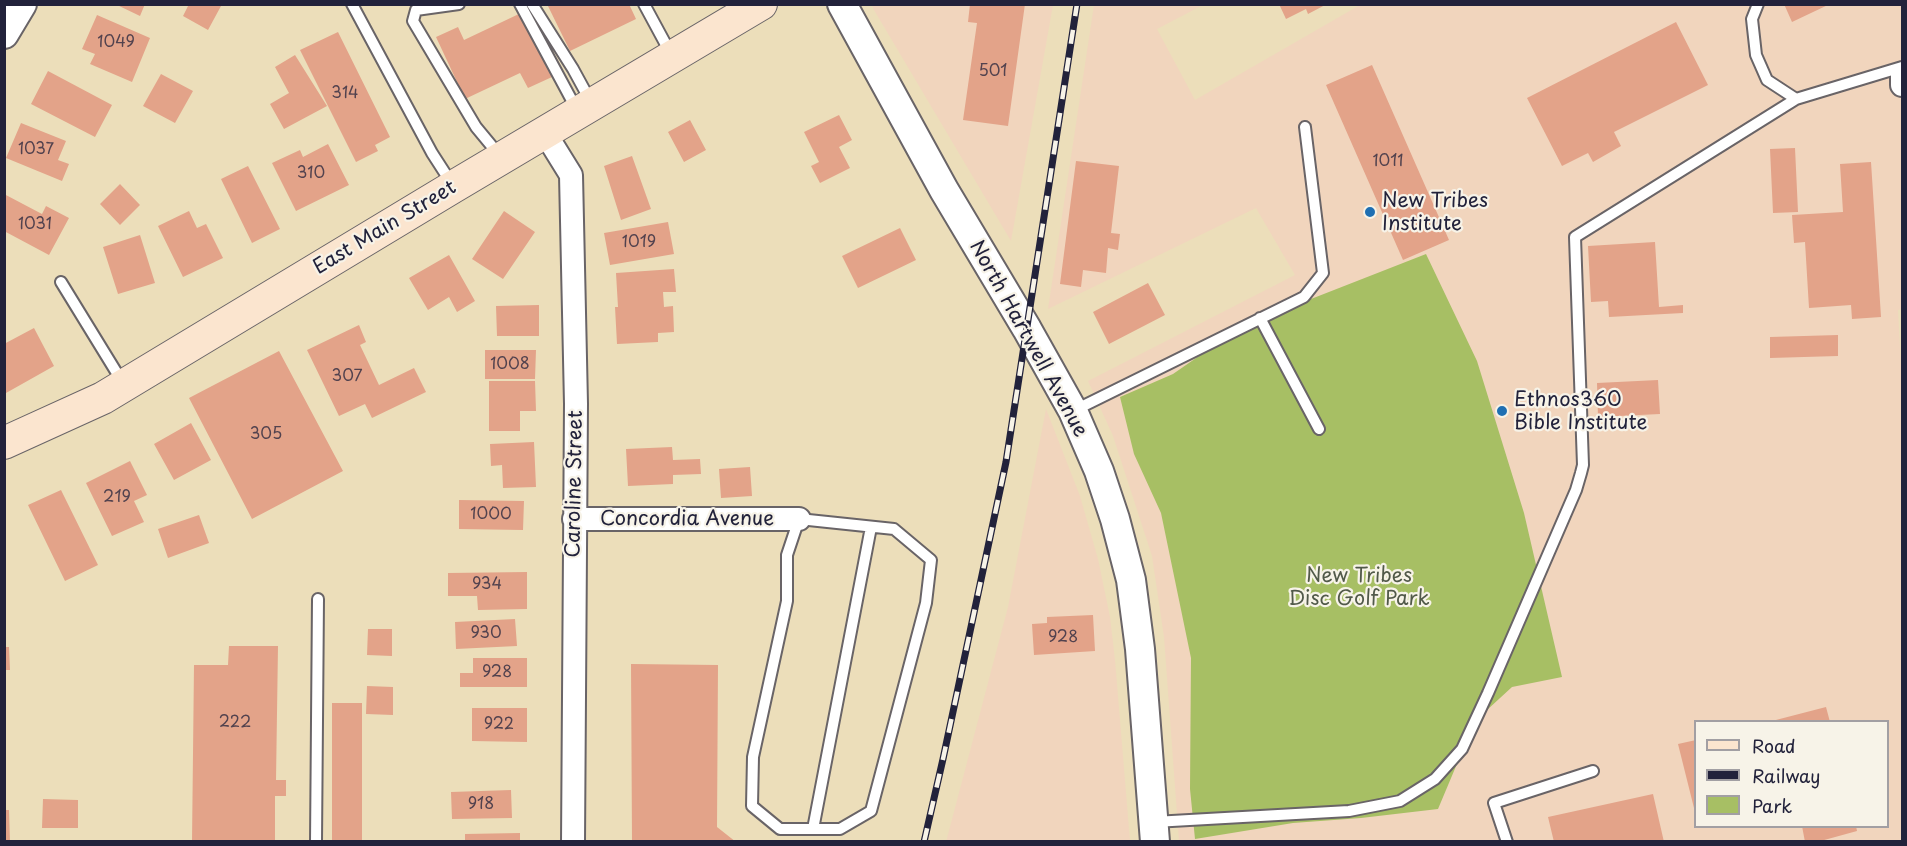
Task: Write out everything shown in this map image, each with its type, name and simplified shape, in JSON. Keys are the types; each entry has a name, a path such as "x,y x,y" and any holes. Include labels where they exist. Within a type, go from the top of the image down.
{"main road":[{"name":"East Main Street","path":"4,443 103,399 753,6"}],"street":[{"path":"4,34 22,4"},
{"name":"North Hartwell Avenue","path":"842,4 944,190 1073,411 1100,471 1131,580 1140,649 1155,832"},
{"path":"1902,75 1902,85"},
{"name":"Caroline Street","path":"545,133 571,175 576,404 573,842"},
{"name":"Concordia Avenue","path":"574,519 799,519"}],"lane":[{"path":"352,4 432,153 453,187"},
{"path":"459,4 416,10 412,21 476,127 501,158"},
{"path":"520,4 586,109"},
{"path":"532,4 573,69 586,109"},
{"path":"644,4 672,57"},
{"path":"1758,4 1752,19 1756,55 1767,80 1796,99"},
{"path":"1155,832 1349,811 1400,801 1435,779 1462,749 1576,490 1583,465 1575,237 1796,99 1902,67"},
{"path":"1073,411 1304,297 1323,273 1305,127"},
{"path":"61,282 125,386"},
{"path":"1260,318 1319,429"},
{"path":"799,519 871,527 894,530 931,560 926,603 871,811 840,829 780,830 752,806 753,757 787,601 787,555 799,519"},
{"path":"813,829 871,527"},
{"path":"316,842 318,599"},
{"path":"1506,842 1494,803 1593,771"}],"shaded area":[{"path":"872,5 1053,5 1011,241 874,10"},
{"name":"Ethnos360 Bible Institute","path":"1094,5 1203,5 1157,29 1195,100 1360,5 1902,5 1902,309 1898,310 1902,385 1902,841 1179,841 1164,637 1152,556 1113,436 1088,381 1295,275 1256,208 1048,309"},
{"path":"1046,409 1080,496 1098,559 1110,617 1130,841 946,842 1008,607"}],"green space":[{"name":"New Tribes Disc Golf Park","path":"1426,254 1477,361 1524,513 1562,677 1512,687 1475,721 1438,809 1293,823 1195,839 1190,789 1191,658 1161,513 1134,454 1120,397 1173,374 1212,347 1265,317"}],"building":[{"path":"115,4 145,4 140,16"},
{"path":"189,4 218,4 221,6 208,30 183,16"},
{"path":"547,4 629,4 636,19 570,51"},
{"path":"970,4 1025,4 1008,126 963,120 977,23 968,22"},
{"path":"1279,4 1327,4 1308,14 1306,9 1286,19"},
{"path":"1784,4 1830,4 1792,22"},
{"path":"521,13 552,77 528,88 520,73 465,99 436,37 458,27 464,40"},
{"path":"97,15 150,38 132,82 90,64 95,54 82,49"},
{"path":"1676,22 1708,85 1614,132 1621,146 1593,162 1588,153 1562,166 1527,98"},
{"path":"338,32 390,137 375,145 378,151 356,162 300,50"},
{"path":"295,55 327,106 284,129 270,104 289,93 275,67"},
{"path":"1372,65 1449,240 1403,260 1326,85"},
{"path":"48,71 112,105 95,137 31,104"},
{"path":"161,74 193,91 175,123 143,106"},
{"path":"839,115 852,140 839,147 850,168 820,183 811,166 819,162 804,132"},
{"path":"690,120 706,150 684,162 668,132"},
{"path":"21,123 66,141 58,160 69,164 62,181 6,158"},
{"path":"328,144 349,185 296,211 272,163 300,150 303,157"},
{"path":"1795,148 1798,212 1773,213 1770,149"},
{"path":"632,156 651,209 621,220 604,166"},
{"path":"1076,161 1119,166 1111,233 1120,234 1118,250 1108,248 1106,273 1083,270 1081,287 1060,284"},
{"path":"1871,162 1881,317 1852,319 1851,305 1809,308 1805,242 1794,243 1792,215 1843,212 1840,164"},
{"path":"248,166 280,229 252,243 221,179"},
{"path":"120,184 140,205 120,225 100,204"},
{"path":"4,194 42,214 46,206 69,218 49,255 4,231"},
{"path":"189,211 197,228 206,224 223,258 183,277 158,226"},
{"path":"504,211 535,232 503,279 472,259"},
{"path":"668,222 674,254 610,265 604,233"},
{"path":"900,228 916,260 858,288 842,256"},
{"path":"140,235 155,283 118,294 103,247"},
{"path":"1655,242 1659,307 1683,305 1683,313 1609,317 1608,301 1591,302 1588,246"},
{"path":"449,255 475,301 457,312 449,297 428,310 409,278"},
{"path":"674,269 676,292 663,292 664,307 673,306 674,332 658,333 658,342 617,344 616,273"},
{"path":"1148,283 1165,315 1109,344 1093,312"},
{"path":"539,305 539,336 497,336 496,306"},
{"path":"359,325 366,342 360,345 379,385 414,368 426,392 372,418 365,404 339,416 307,350"},
{"path":"34,328 54,366 6,393 4,390 4,344"},
{"path":"1838,335 1838,356 1770,358 1770,337"},
{"path":"485,350 536,350 535,379 485,379"},
{"path":"279,351 343,471 252,519 189,398"},
{"path":"1658,380 1660,414 1598,417 1597,383"},
{"path":"489,381 535,381 536,411 520,411 520,431 489,431"},
{"path":"191,423 211,460 174,480 154,444"},
{"path":"534,442 536,487 503,488 502,465 491,466 490,444"},
{"path":"672,447 673,460 700,459 701,474 673,475 673,484 628,486 626,449"},
{"path":"130,461 147,495 134,501 144,522 112,536 86,483"},
{"path":"750,467 752,496 721,498 719,469"},
{"path":"61,490 98,565 65,581 28,505"},
{"path":"459,500 524,501 523,530 459,529"},
{"path":"199,515 209,543 168,558 158,529"},
{"path":"527,572 527,609 478,610 477,596 448,596 448,573"},
{"path":"1093,615 1095,651 1034,655 1032,624 1047,623 1047,617"},
{"path":"515,619 517,646 456,649 455,622"},
{"path":"368,629 392,629 392,656 367,655"},
{"path":"229,646 278,646 276,780 286,780 286,796 275,796 275,842 192,842 194,665 228,665"},
{"path":"5,647 9,647 10,670 5,670"},
{"path":"473,658 527,658 527,687 460,687 460,673 473,673"},
{"path":"631,664 718,665 717,827 736,842 632,842"},
{"path":"367,686 393,687 393,715 366,714"},
{"path":"332,703 362,703 362,842 332,842"},
{"path":"1826,707 1829,720 1776,720"},
{"path":"472,708 527,708 527,742 472,741"},
{"path":"1694,740 1694,808 1678,744"},
{"path":"511,790 512,818 452,819 451,792"},
{"path":"1653,794 1664,842 1554,842 1548,817"},
{"path":"43,799 78,800 78,828 42,828"},
{"path":"4,810 9,810 10,842 4,842"},
{"path":"1802,828 1856,828 1857,831 1817,842 1805,842"},
{"path":"520,833 520,842 465,842 465,834"}],"railway":[{"path":"924,842 1006,462 1077,4"}],"place":[{"name":"New Tribes Institute","path":"1370,212"},
{"name":"Ethnos360 Bible Institute","path":"1502,411"}]}
